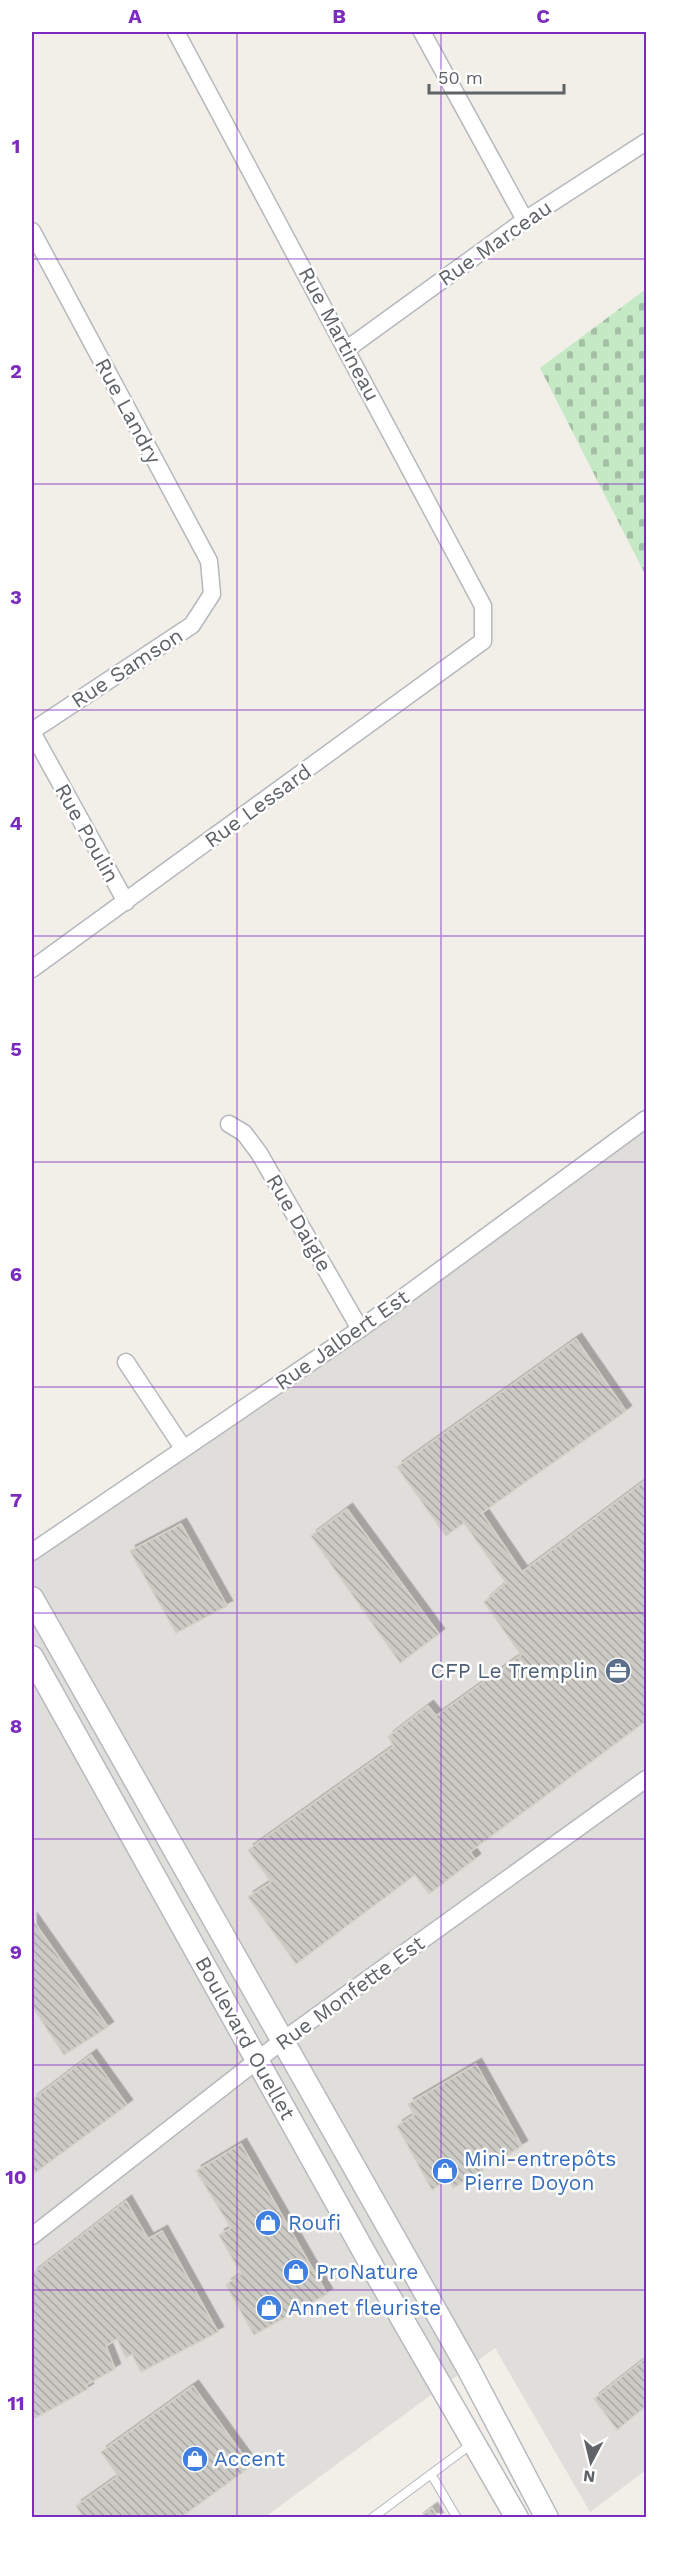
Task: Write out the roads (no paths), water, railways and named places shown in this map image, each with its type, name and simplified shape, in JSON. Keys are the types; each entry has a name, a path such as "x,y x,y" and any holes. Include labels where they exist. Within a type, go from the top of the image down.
{"street":[{"name":"Rue Martineau","path":"176,32 483,606 483,641"},
{"path":"422,32 525,220"},
{"name":"Rue Marceau","path":"347,349 525,220 646,142"},
{"name":"Rue Landry","path":"32,231 209,561 212,594"},
{"name":"Rue Samson","path":"32,731 192,625 212,594"},
{"name":"Rue Lessard","path":"32,969 483,641"},
{"name":"Rue Poulin","path":"32,731 126,902"},
{"name":"Rue Jalbert Est","path":"32,1552 360,1329 646,1119"},
{"name":"Rue Daigle","path":"229,1124 244,1133 260,1153 360,1329"},
{"path":"126,1362 183,1448"},
{"name":"Boulevard Ouellet","path":"32,1598 120,1786 258,2061 382,2284 518,2517"},
{"name":"Boulevard Ouellet","path":"32,1657 120,1786 282,2042 468,2368 547,2517"},
{"name":"Rue Monfette Est","path":"32,2236 282,2042 646,1779"}],"lane":[{"path":"382,2284 409,2267"},
{"path":"372,2517 474,2442"},
{"path":"431,2474 457,2517"}],"place":[{"name":"CFP Le Tremplin","path":"618,1671"},
{"name":"Mini-entrepôts Pierre Doyon","path":"445,2171"},
{"name":"Roufi","path":"268,2223"},
{"name":"ProNature","path":"296,2272"},
{"name":"Annet fleuriste","path":"269,2308"},
{"name":"Accent","path":"195,2459"}]}
